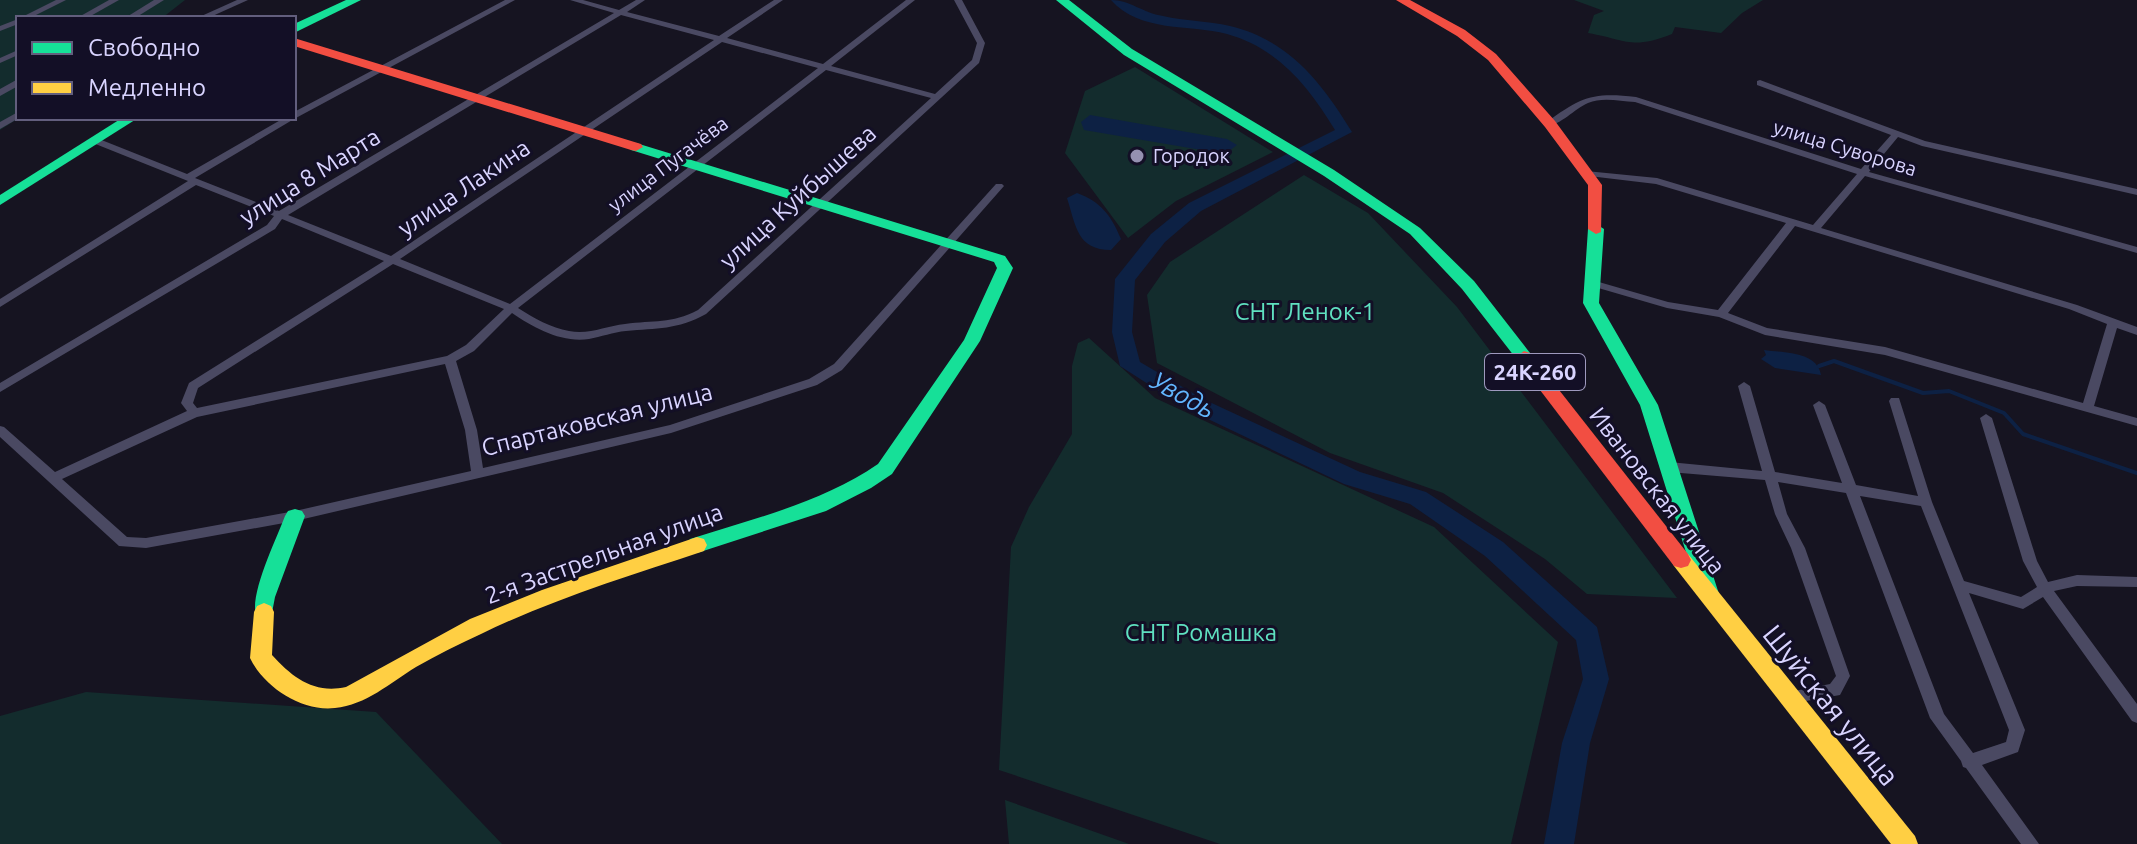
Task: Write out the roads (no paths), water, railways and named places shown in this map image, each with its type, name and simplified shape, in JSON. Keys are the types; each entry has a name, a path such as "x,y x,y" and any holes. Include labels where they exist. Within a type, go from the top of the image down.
{"street":[{"path":"28,16 62,0"},
{"path":"85,16 115,0"},
{"path":"132,16 160,0"},
{"path":"206,16 244,0"},
{"path":"296,28 355,0"},
{"path":"296,115 511,0"},
{"path":"574,0 937,97"},
{"name":"улица 8 Марта","path":"0,388 271,227 280,215 641,0"},
{"name":"улица Лакина","path":"194,413 187,403 193,386 392,260 779,0"},
{"name":"улица Пугачёва","path":"450,359 470,348 511,308 911,0"},
{"name":"улица Куйбышева","path":"511,308 563,333 581,336 626,327 660,328 683,323 702,312 980,54 981,43 958,0"},
{"name":"Ивановская улица","path":"1062,0 1128,52 1329,173 1415,231 1468,285 1712,601"},
{"path":"1402,0 1461,33 1492,57 1589,173 1598,202 1591,303 1649,405 1712,601"},
{"path":"296,43 948,243"},
{"path":"1760,83 1896,134 1996,161 2137,192"},
{"name":"улица Суворова","path":"1550,124 1583,99 1608,96 1636,100 1860,172 2137,250"},
{"path":"0,201 128,120"},
{"path":"0,304 287,120"},
{"path":"1814,230 1860,172 1896,134"},
{"path":"96,141 511,308"},
{"path":"1589,173 1657,181 2073,307 2137,331"},
{"name":"Спартаковская улица","path":"53,478 124,542 146,543 295,516 671,429 813,382 838,367 999,186"},
{"path":"1721,314 1792,223"},
{"name":"2-я Застрельная улица","path":"295,516 265,597 261,658 282,684 326,699 356,692 428,650 491,620 837,498 865,485 885,469 972,341 1002,280 1005,268 1000,259 948,243"},
{"path":"1592,283 1667,305 1721,314 1765,331 1885,351 2137,422"},
{"path":"2087,408 2113,323"},
{"path":"0,430 53,478 194,413 450,359 455,387 477,454 477,474"},
{"path":"1744,386 1781,514 1798,548 1843,676 1835,690 1789,698"},
{"path":"1895,401 1926,502 2017,730 2013,747 1968,762"},
{"path":"1819,405 1847,487 1938,718 2031,844"},
{"path":"1986,418 2030,561 2044,588 2137,716"},
{"path":"1669,467 1771,476 1926,502"},
{"path":"1959,585 2023,603 2044,588 2066,579 2137,582"},
{"name":"Шуйская улица","path":"1712,601 1906,844"}],"water":[{"path":"1090,115 1227,139 1237,145 1225,154 1084,130 1081,122"},
{"path":"1077,193 1099,205 1113,223 1121,239 1111,250 1091,246 1080,234 1067,198"},
{"path":"1764,350 1806,357 1818,367 1821,375 1775,368 1761,359 1766,355"}],"waterway":[{"name":"Уводь","path":"1118,0 1141,15 1229,30 1268,45 1311,82 1344,132 1195,207 1158,238 1125,279 1122,332 1130,366 1195,404 1352,478 1418,498 1494,549 1588,635 1596,679 1576,743 1559,844"},
{"path":"1819,366 1834,361 1923,393 1949,391 2004,413 2023,434 2137,473"}],"place":[{"name":"Городок","path":"1137,156"}],"park label":[{"name":"СНТ Ленок-1","path":"1305,312"},
{"name":"СНТ Ромашка","path":"1201,633"}]}
